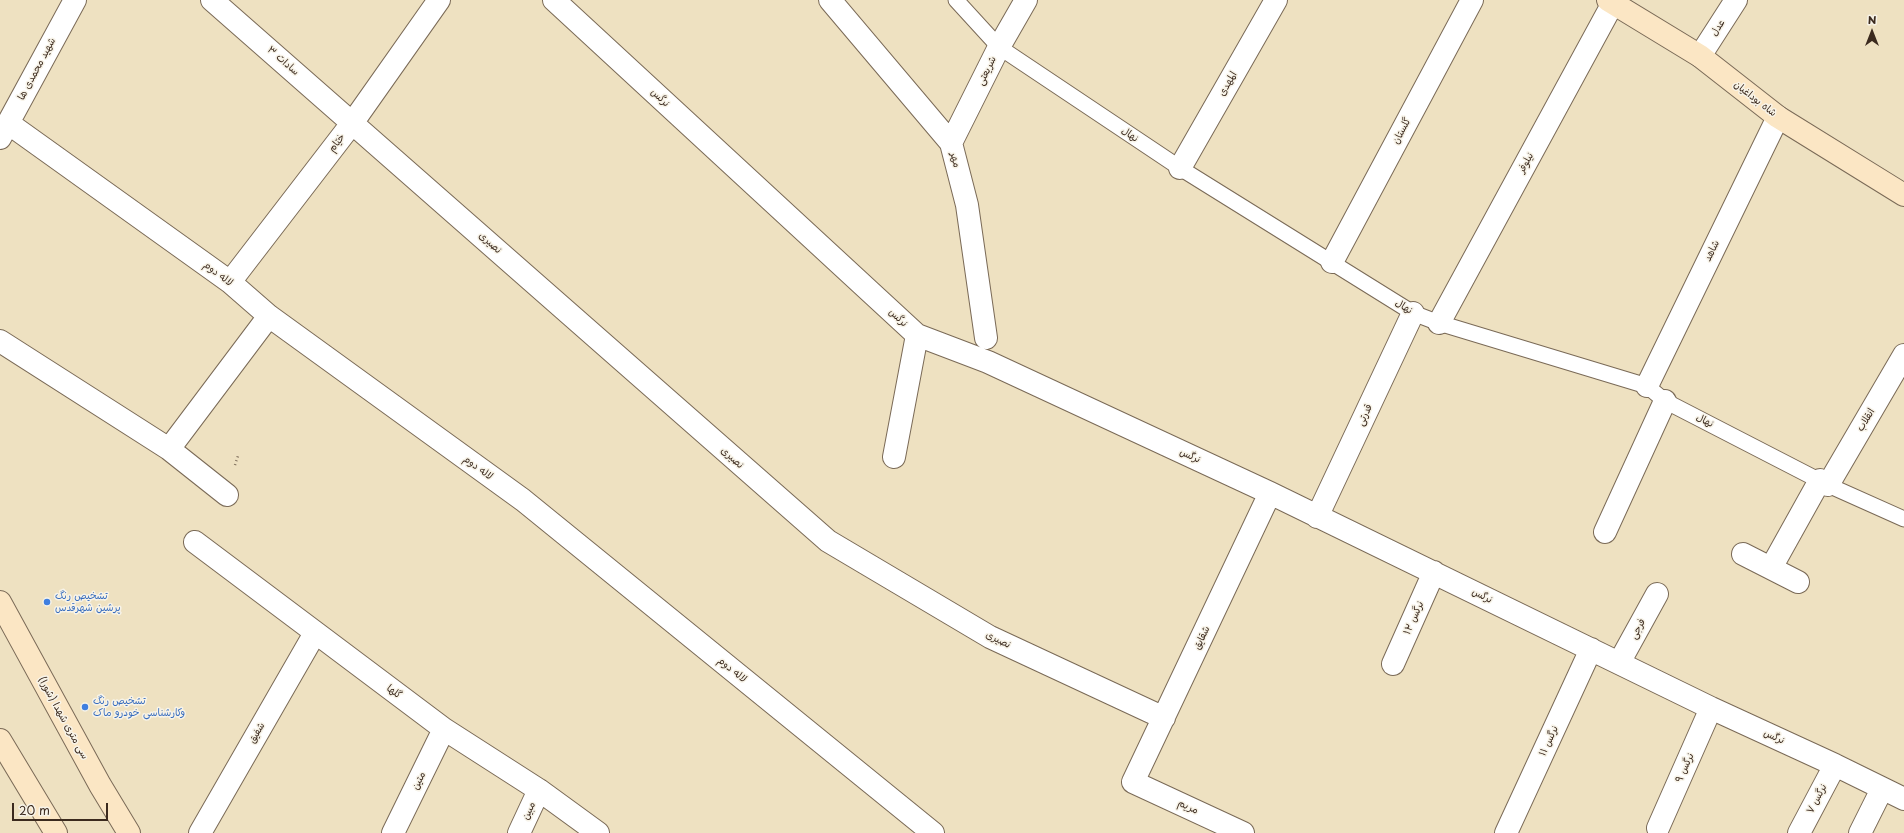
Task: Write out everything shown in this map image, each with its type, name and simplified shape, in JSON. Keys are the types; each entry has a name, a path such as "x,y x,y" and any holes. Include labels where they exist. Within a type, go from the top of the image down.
{"main road":[{"name":"شاه بوداغیان","path":"1610,2 1700,56 1778,117 1904,194"},
{"name":"سی متری شهدا (شورا)","path":"0,602 100,785 130,833"},
{"path":"0,740 56,833"}],"street":[{"name":"شهید محمدی ها","path":"4,131 75,0"},
{"name":"سادات ۳","path":"212,0 353,122"},
{"name":"خیّام","path":"230,282 353,122 439,0"},
{"name":"نرگس","path":"554,0 916,335 988,362 1270,493 1711,708 1835,765 1904,799"},
{"name":"مهر","path":"830,0 951,143 967,205 986,338"},
{"name":"شریعتی","path":"951,143 998,47 1026,0"},
{"name":"المهدی","path":"1180,168 1276,0"},
{"name":"گلستان","path":"1332,262 1472,0"},
{"name":"عدل","path":"1700,56 1736,0"},
{"name":"نیلوفر","path":"1439,323 1610,2"},
{"name":"شاهد","path":"1646,386 1778,117"},
{"name":"نصیری","path":"353,122 828,541 990,637 1164,718"},
{"name":"لاله دوم","path":"4,131 230,282 268,316 523,500 932,833"},
{"name":"قدرتی","path":"1317,517 1413,313"},
{"path":"170,449 268,316"},
{"path":"894,457 916,335"},
{"path":"0,342 170,449 227,495"},
{"name":"انقلاب","path":"1771,568 1904,355"},
{"path":"1605,532 1665,401"},
{"name":"شقایق","path":"1133,782 1270,493"},
{"name":"گلها","path":"195,542 444,729 539,790 598,833"},
{"path":"1743,554 1798,582"},
{"name":"نرگس ۱۲","path":"1393,664 1434,572"},
{"name":"فرجی","path":"1619,663 1656,594"},
{"name":"شفیق","path":"200,833 315,633"},
{"name":"نرگس ۱۱","path":"1506,833 1591,650"},
{"name":"نرگس ۹","path":"1658,828 1711,708"},
{"name":"متین","path":"394,833 444,729"},
{"name":"نرگس ۷","path":"1799,833 1835,765"},
{"name":"مریم","path":"1133,782 1243,833"},
{"path":"1860,833 1882,789"},
{"name":"مبین","path":"519,833 539,790"}],"lane":[{"name":"نهال","path":"956,0 998,47 1180,168 1413,313 1439,323 1646,386 1665,401 1824,483 1904,519"}],"place":[{"name":"تشخیص رنگ پرشین شهرقدس","path":"47,602"},
{"name":"تشخیص رنگ وکارشناسی خودرو ماک","path":"85,707"}]}
